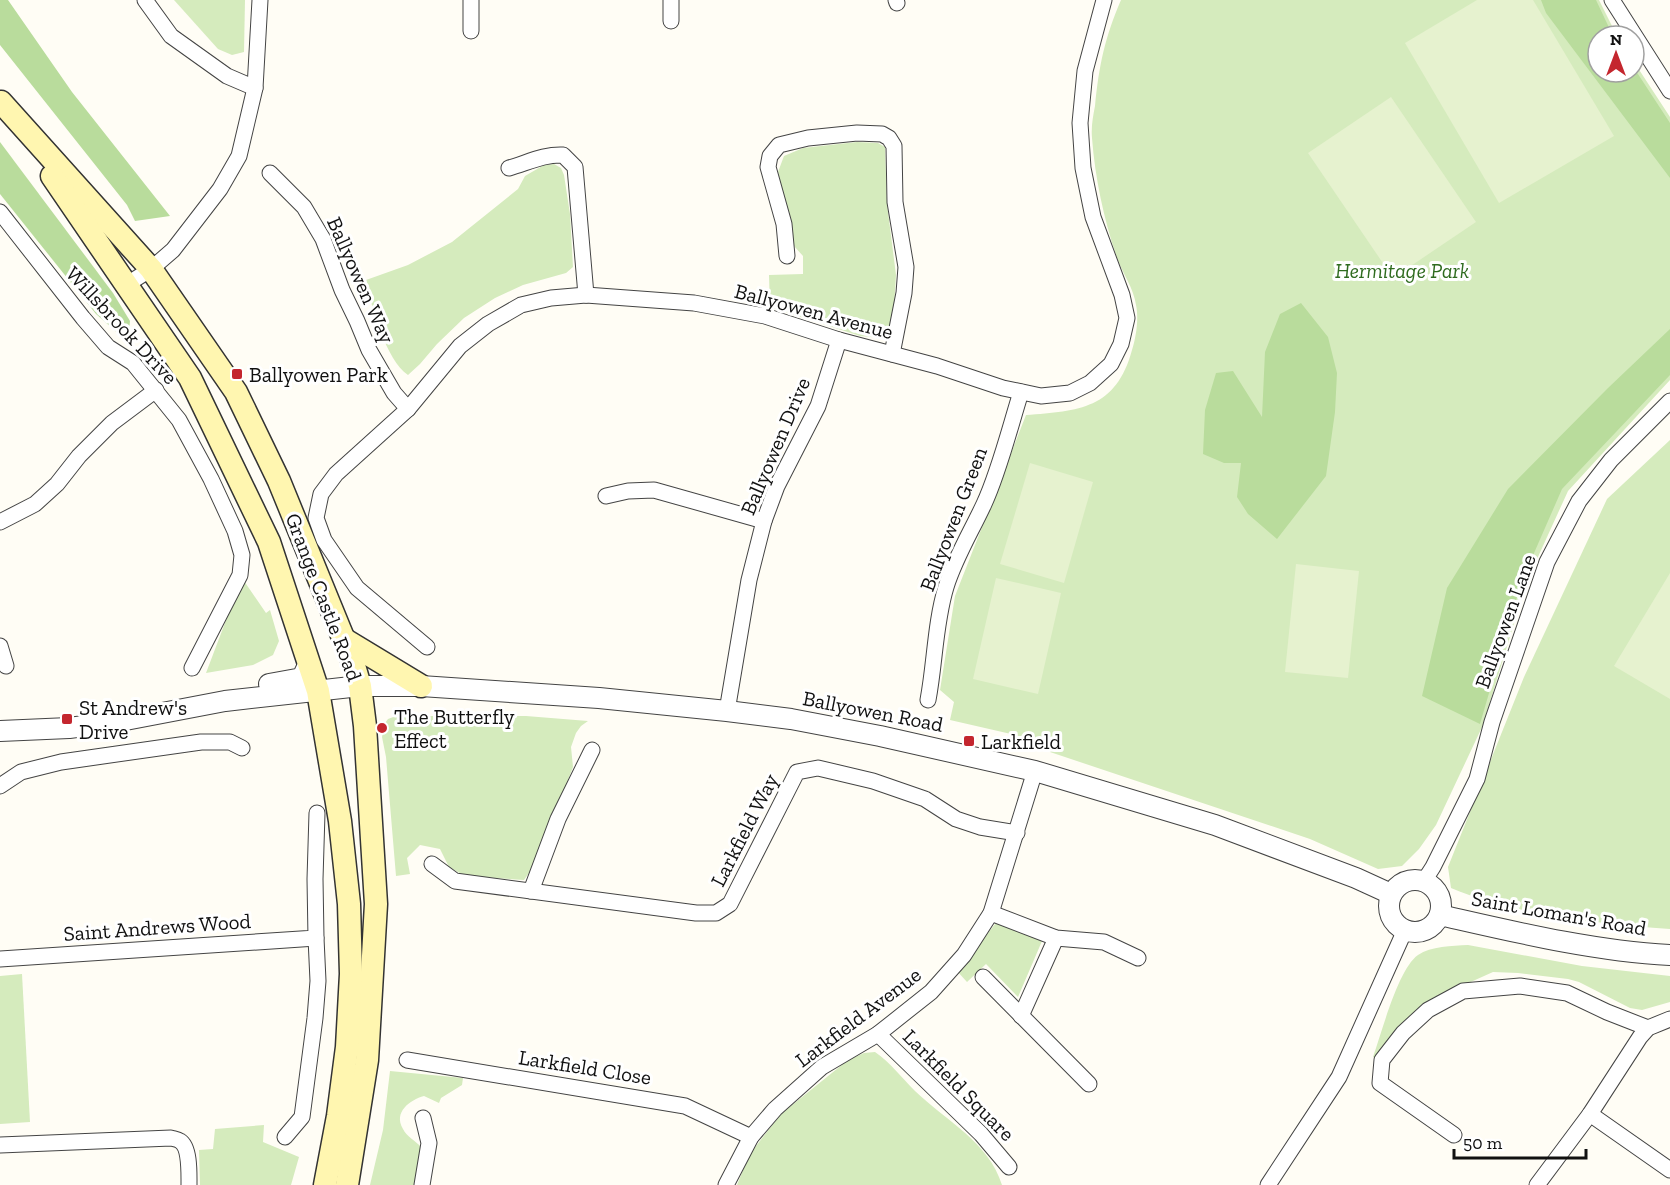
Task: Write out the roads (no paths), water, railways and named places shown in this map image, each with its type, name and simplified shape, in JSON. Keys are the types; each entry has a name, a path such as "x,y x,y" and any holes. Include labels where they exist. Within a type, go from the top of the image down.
{"main road":[{"name":"Grange Castle Road","path":"1,101 151,269 236,392 279,481 329,607 345,640 360,686 370,790 376,904 367,1060 347,1185"},
{"name":"Grange Castle Road","path":"1,101 190,378 269,542 318,691 340,821 350,904 351,962 347,1047 338,1116 325,1185"},
{"path":"345,640 421,686"}],"street":[{"path":"145,0 171,36 227,76 255,88"},
{"path":"126,285 151,269 173,250 220,189 239,156 255,88 260,0"},
{"path":"471,0 471,31"},
{"path":"671,0 672,21"},
{"name":"Ballyowen Avenue","path":"427,647 357,588 324,540 316,519 321,494 336,474 408,409 460,346 488,324 521,305 551,298 586,295 694,303 765,316 839,340 1041,396 1070,393 1090,383 1111,364 1121,344 1127,318 1122,295 1093,217 1083,168 1080,123 1085,71 1104,0"},
{"path":"1612,0 1670,91"},
{"path":"787,256 784,224 768,167 770,156 779,145 808,138 857,133 882,134 889,138 894,146 895,202 906,267 904,293 892,354"},
{"path":"509,168 550,154 563,155 574,167 586,295"},
{"name":"Ballyowen Way","path":"270,173 304,207 323,239 342,290 369,350 394,393 408,409"},
{"name":"Willsbrook Drive","path":"0,212 32,256 89,325 108,347 133,363 183,426 235,531 242,555 240,575 192,668"},
{"name":"Ballyowen Drive","path":"727,711 749,580 764,521 777,486 818,406 839,340"},
{"path":"0,522 35,504 57,484 79,456 111,423 156,390"},
{"name":"Ballyowen Green","path":"928,700 946,587 964,541 985,503 1021,392"},
{"name":"Ballyowen Lane","path":"1424,881 1477,779 1492,722 1547,562 1585,493 1611,460 1670,401"},
{"path":"606,495 654,490 764,521"},
{"path":"0,646 6,666"},
{"path":"0,731 77,727 162,699 302,678 309,663"},
{"name":"Ballyowen Road","path":"77,727 225,701 360,686 421,686 599,698 791,719 880,736 1035,771 1215,825 1356,878 1392,894"},
{"path":"0,786 21,772 61,762 201,742 230,742 242,748"},
{"path":"531,891 558,819 592,750"},
{"name":"Larkfield Way","path":"432,864 455,881 696,913 716,913 730,904 797,772 818,768 873,781 926,799 956,819 980,827 1017,832"},
{"name":"Larkfield Avenue","path":"726,1185 751,1137 776,1109 822,1067 878,1034 931,992 964,955 991,913 1035,771"},
{"path":"285,1137 302,1117 315,1018 318,981 315,851 317,813"},
{"path":"1409,880 1424,881 1437,891 1442,907 1436,923 1421,932 1405,930 1398,926 1389,911 1392,894 1396,888 1409,880"},
{"path":"991,913 1056,938 1104,942 1138,958"},
{"name":"Saint Loman's Road","path":"1440,915 1561,940 1670,956"},
{"path":"1268,1185 1339,1077 1405,930"},
{"name":"Saint Andrews Wood","path":"0,958 316,938"},
{"path":"1021,1016 1056,938"},
{"path":"983,977 1089,1084"},
{"path":"1454,1135 1380,1083 1382,1060 1403,1034 1428,1010 1463,991 1520,986 1567,993 1648,1028"},
{"path":"1537,1185 1590,1114 1648,1028 1670,1019"},
{"name":"Larkfield Square","path":"878,1034 981,1134 1009,1167"},
{"name":"Larkfield Close","path":"406,1060 685,1106 751,1137"},
{"path":"1590,1114 1670,1170"},
{"path":"422,1185 429,1143 423,1118"},
{"path":"0,1145 171,1138 181,1141 184,1145 189,1163 189,1185"}],"place":[{"name":"Ballyowen Park","path":"237,374"},
{"name":"St Andrew's Drive","path":"67,719"},
{"name":"The Butterfly Effect","path":"382,728"},
{"name":"Larkfield","path":"969,741"}],"park label":[{"name":"Hermitage Park","path":"1402,270"}]}
